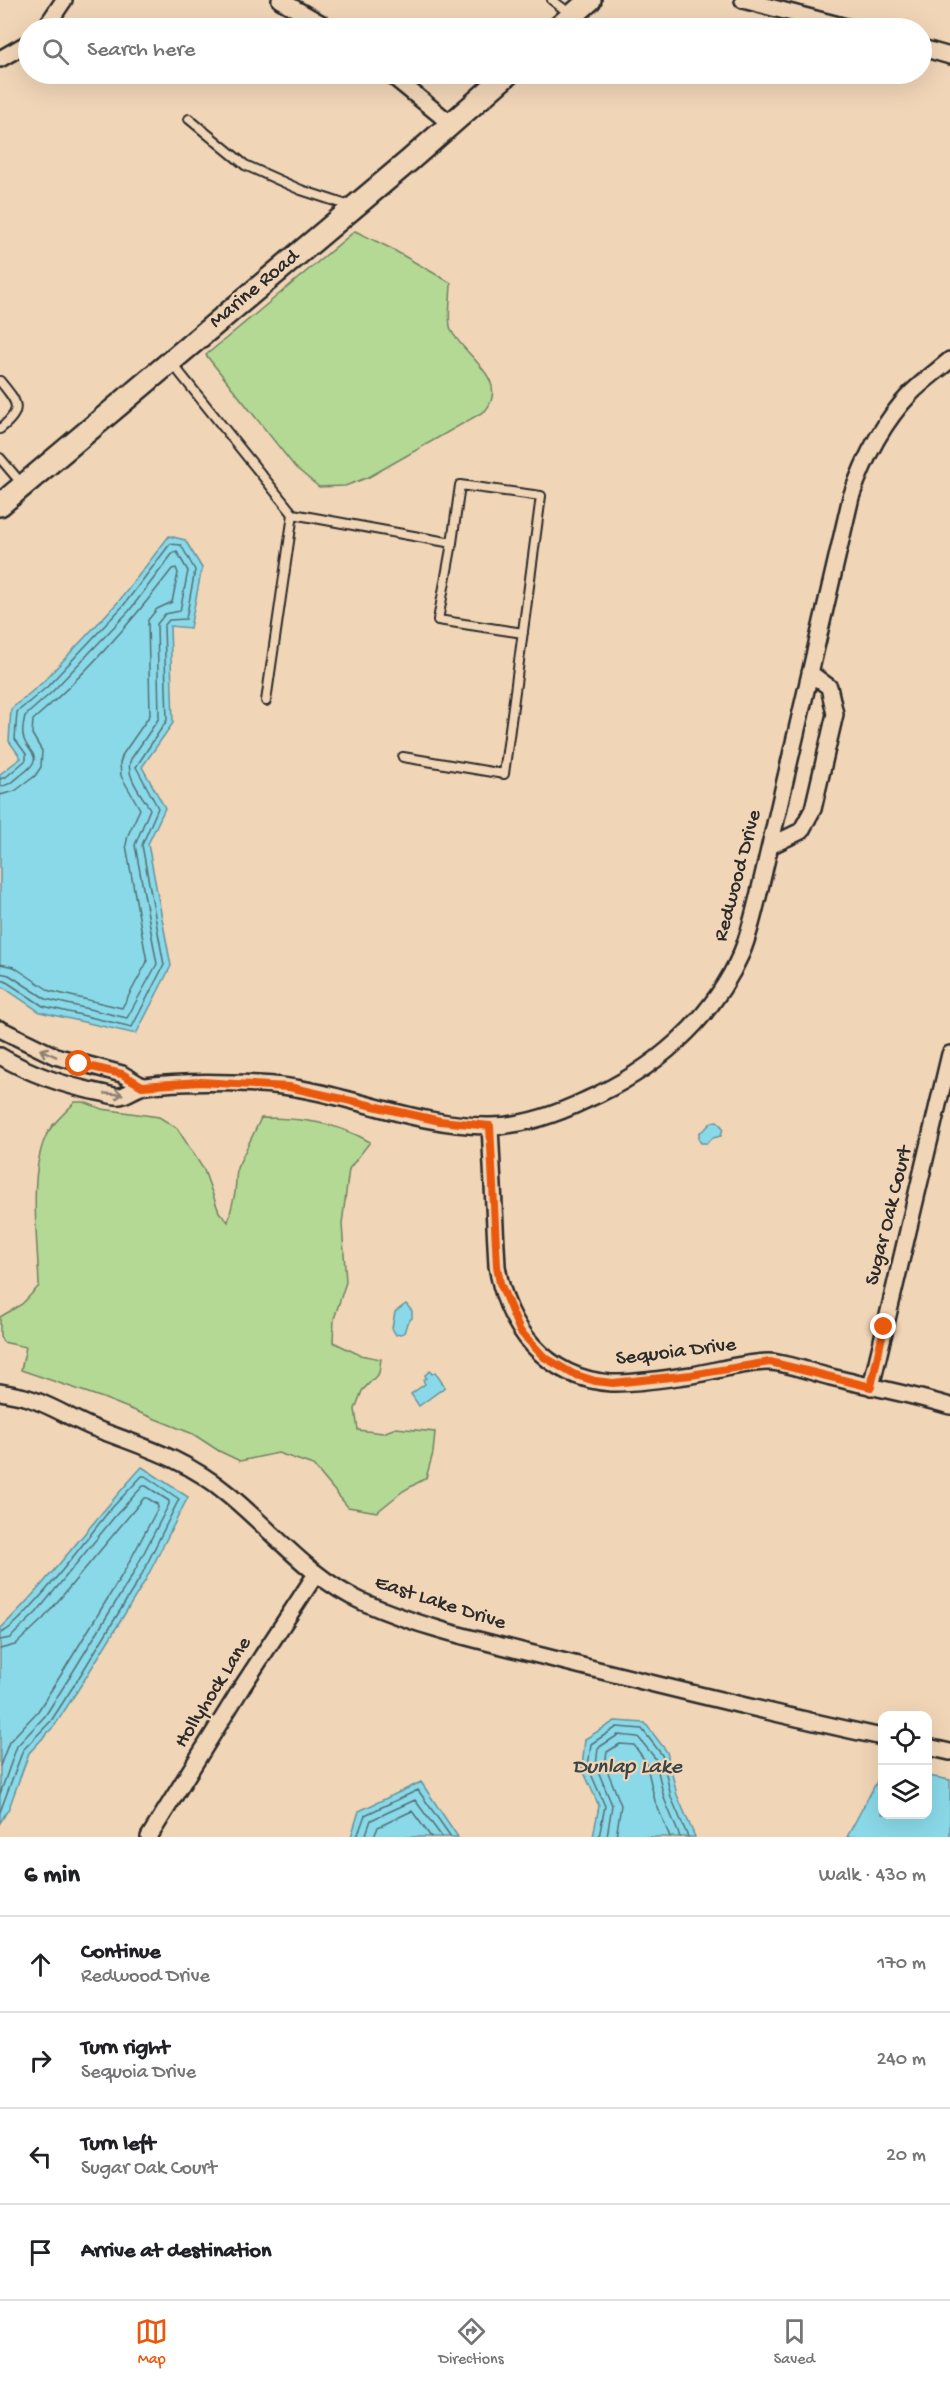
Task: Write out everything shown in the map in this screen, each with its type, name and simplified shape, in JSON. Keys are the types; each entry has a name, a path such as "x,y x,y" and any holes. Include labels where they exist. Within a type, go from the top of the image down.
{"main road":[{"path":"570,18 590,0"},
{"name":"Marine Road","path":"0,505 497,84"}],"street":[{"path":"52,18 64,0"},
{"path":"279,0 311,18"},
{"path":"743,0 812,18"},
{"path":"0,59 18,49"},
{"path":"932,51 950,56"},
{"path":"402,84 451,124"},
{"name":"Redwood Drive","path":"0,1056 40,1077 76,1088 120,1096 142,1086 200,1082 289,1087 423,1118 490,1126 547,1116 600,1094 649,1066 692,1027 711,1005 740,956 750,927 770,846 851,497 863,464 896,411 912,392 949,364"},
{"path":"770,846 801,831 813,809 835,714 829,687 810,673"},
{"path":"0,1029 6,1034 55,1056 122,1074 142,1086"},
{"name":"Sugar Oak Court","path":"871,1387 950,1054"},
{"name":"Sequoia Drive","path":"490,1126 497,1266 500,1283 520,1331 544,1357 573,1374 595,1381 613,1383 691,1375 770,1362 950,1406"},
{"name":"East Lake Drive","path":"0,1392 29,1398 94,1428 168,1455 227,1493 316,1574 363,1602 420,1623 644,1682 878,1736"},
{"name":"Hollyhock Lane","path":"149,1837 242,1687 316,1574"},
{"path":"932,1748 950,1752"}],"lane":[{"path":"552,0 563,18"},
{"path":"189,119 246,165 301,190 354,207"},
{"path":"170,361 293,514 452,543"},
{"path":"0,381 14,398 17,411 13,418 0,429"},
{"path":"0,458 23,485"},
{"path":"403,758 504,774 542,496 460,485 438,620 523,633"},
{"path":"266,700 293,514"}],"green space":[{"path":"355,231 451,283 449,314 451,330 489,379 492,400 485,411 369,477 345,486 319,487 295,467 206,355"},
{"path":"75,1102 84,1102 102,1109 159,1117 177,1128 204,1170 219,1212 228,1222 235,1193 237,1168 261,1118 317,1122 344,1130 370,1142 349,1169 342,1224 346,1282 334,1319 333,1342 360,1355 381,1359 379,1373 362,1391 355,1409 358,1430 383,1433 396,1428 435,1432 433,1453 426,1478 403,1491 377,1512 348,1507 313,1465 278,1453 240,1461 193,1434 103,1398 21,1370 26,1347 3,1342 0,1336 0,1317 22,1304 39,1286 35,1191 40,1154 50,1128"}],"water":[{"path":"169,536 185,540 202,568 190,628 170,626 173,723 142,767 165,808 148,844 171,966 136,1034 40,1012 0,985 0,774 21,758 9,741 11,709 42,683 119,601"},
{"path":"717,1121 723,1128 721,1136 707,1143 701,1143 699,1133 712,1122"},
{"path":"406,1304 412,1311 412,1318 407,1323 404,1333 396,1335 392,1328 395,1312"},
{"path":"430,1371 432,1374 435,1372 445,1387 419,1406 411,1394 425,1384 423,1380"},
{"path":"142,1467 188,1497 145,1581 83,1682 55,1725 29,1753 9,1808 0,1823 0,1629 37,1590"},
{"name":"Dunlap Lake","path":"615,1721 645,1723 667,1752 677,1795 695,1837 593,1837 599,1806 582,1768 585,1739"},
{"path":"932,1777 950,1780 950,1837 847,1837 878,1779 878,1819 932,1819"},
{"path":"421,1782 458,1837 351,1837 359,1811"}],"route":[{"path":"79,1064 122,1074 142,1086 200,1082 289,1087 440,1121 490,1126 497,1266 505,1300 520,1331 531,1345 554,1364 582,1377 613,1383 691,1375 770,1362 871,1387 884,1327"}]}
